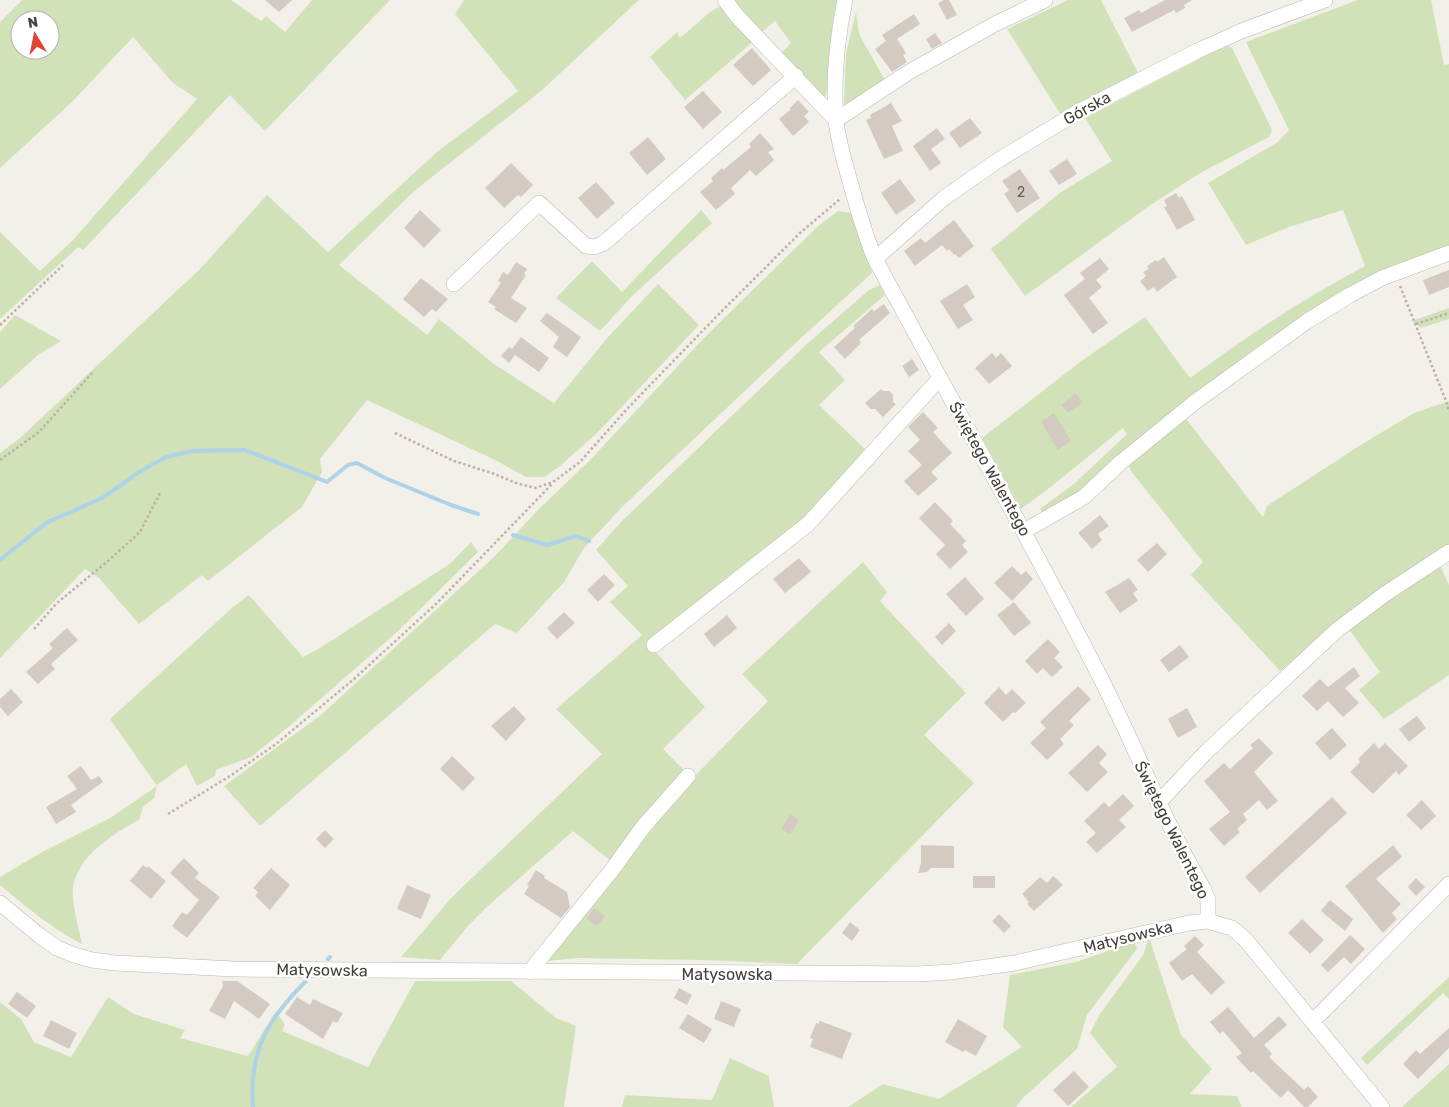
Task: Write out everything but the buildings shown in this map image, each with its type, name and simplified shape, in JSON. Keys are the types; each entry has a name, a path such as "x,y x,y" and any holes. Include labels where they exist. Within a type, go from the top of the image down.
{"street":[{"path":"725,0 737,16 836,120 909,72 995,24 1045,0"},
{"name":"Świętego Walentego","path":"845,0 839,29 835,83 836,120 864,234 874,259 1024,531 1098,673 1157,801 1203,888 1208,900 1208,921"},
{"name":"Górska","path":"874,259 944,198 997,161 1078,112 1197,51 1244,30 1326,0"},
{"path":"454,284 539,203 586,246 604,243 796,76"},
{"path":"1024,531 1084,497 1120,463 1195,402 1299,327 1350,295 1393,274 1449,253"},
{"path":"654,645 808,524 940,378"},
{"path":"1157,801 1163,798 1204,754 1246,717 1337,630 1385,594 1449,552"},
{"path":"531,972 612,870 643,827 688,776"},
{"path":"1313,1021 1449,884"},
{"name":"Matysowska","path":"0,903 57,948 74,955 92,960 141,965 234,969 875,975 951,972 1016,963 1177,925 1208,921 1232,928 1245,939 1382,1107"}],"path":[{"path":"168,814 230,776 276,744 354,679 437,603 554,482 580,462 633,403 800,233 852,190"},
{"path":"0,325 62,265"},
{"path":"1393,274 1400,284 1449,412"},
{"path":"1416,324 1449,313"},
{"path":"0,460 39,432 93,372"},
{"path":"394,433 454,460 516,483 535,488 554,482"},
{"path":"34,629 57,602 108,561 140,532 161,492"}],"green space":[{"path":"22,0 231,0 261,21 266,16 285,32 312,0 390,0 265,131 230,95 83,250 78,247 0,319 0,232 40,271 73,240 197,99 173,83 133,37 72,102 0,168 0,22 10,12 10,60 60,60 60,10 12,10"},
{"path":"464,0 639,0 541,91 413,192 339,265 427,335 439,319 494,364 554,403 608,337 658,284 699,325 598,432 559,467 544,477 526,477 495,460 367,400 320,459 322,472 302,507 208,581 202,575 139,624 99,578 85,569 0,658 0,453 20,438 201,268 267,195 328,252 438,151 518,91 455,14"},
{"path":"731,0 837,0 834,12 826,96 822,99 781,53 791,43 775,21 762,32"},
{"path":"1068,0 1101,0 1138,73 1061,115 1007,29"},
{"path":"1358,0 1431,0 1444,65 1449,64 1449,248 1391,266 1326,303 1091,484 1044,516 1040,509 1075,483 1127,434 1123,428 1021,509 982,438 1080,362 1145,317 1190,378 1276,319 1320,291 1365,266 1343,210 1289,227 1246,245 1208,183 1278,142 1289,130 1246,42"},
{"path":"721,6 755,40 685,100 650,57 677,32 680,38 710,12"},
{"path":"856,12 859,34 886,82 855,100 844,104 846,54"},
{"path":"1227,45 1232,48 1272,130 1269,137 1202,172 1149,206 1025,296 991,249 1061,192 1112,161 1085,118"},
{"path":"701,210 712,223 632,296 600,331 556,298 592,261 622,292"},
{"path":"838,211 852,213 872,273 622,507 584,548 564,582 517,633 495,624 260,826 224,786 322,714 494,557 538,510 590,460 705,337 817,227"},
{"path":"880,285 885,295 819,352 845,380 819,405 865,449 801,522 654,650 705,707 663,749 686,772 611,861 573,831 489,905 468,926 440,960 401,957 453,896 602,754 556,709 642,635 610,602 628,586 596,550 622,521 808,343 869,290"},
{"path":"1449,308 1449,319 1421,328 1412,321"},
{"path":"15,315 61,341 38,355 0,389 0,332"},
{"path":"1449,401 1449,545 1426,558 1383,588 1280,671 1191,575 1203,562 1131,471 1128,463 1183,415 1263,517 1267,506 1359,446 1414,413"},
{"path":"471,542 478,552 396,633 251,757 216,770 215,776 197,786 186,764 157,786 110,719 232,608 249,595 303,657 320,648 451,563"},
{"path":"863,562 887,592 880,601 966,693 924,735 974,783 797,964 576,958 547,961 693,778 768,701 742,674"},
{"path":"1439,563 1449,585 1449,675 1384,719 1359,690 1380,672 1348,628"},
{"path":"157,786 154,798 143,807 139,820 98,847 82,865 76,876 73,887 73,900 82,944 49,924 0,885 0,877 42,852 110,818"},
{"path":"1149,937 1181,1035 1212,1069 1190,1094 1237,1096 1242,1107 1071,1107 1117,1067 1090,1033 1100,1014 1143,955"},
{"path":"1134,942 1137,949 1087,1015 1077,1049 1023,1098 1016,1107 848,1107 883,1084 939,1099 1022,1047 1003,1027 1010,975 1076,962"},
{"path":"1449,977 1449,999 1443,993 1367,1065 1361,1058"},
{"path":"415,981 511,981 556,1018 576,1026 564,1107 0,1107 0,1002 21,1019 34,1042 71,1057 108,997 134,1014 185,1030 180,1038 248,1056 276,1011 285,1025 282,1031 368,1067"},
{"path":"730,1058 769,1076 774,1107 622,1107 625,1095 712,1100"},
{"path":"1449,1064 1449,1107 1402,1107"}],"waterway":[{"path":"0,560 46,523 104,497 139,472 166,457 193,451 245,450 327,482 348,465 357,463 385,478 478,514"},
{"path":"513,535 547,545 576,536 589,541"},
{"path":"253,1107 254,1069 263,1038 281,1009 306,981"}]}
